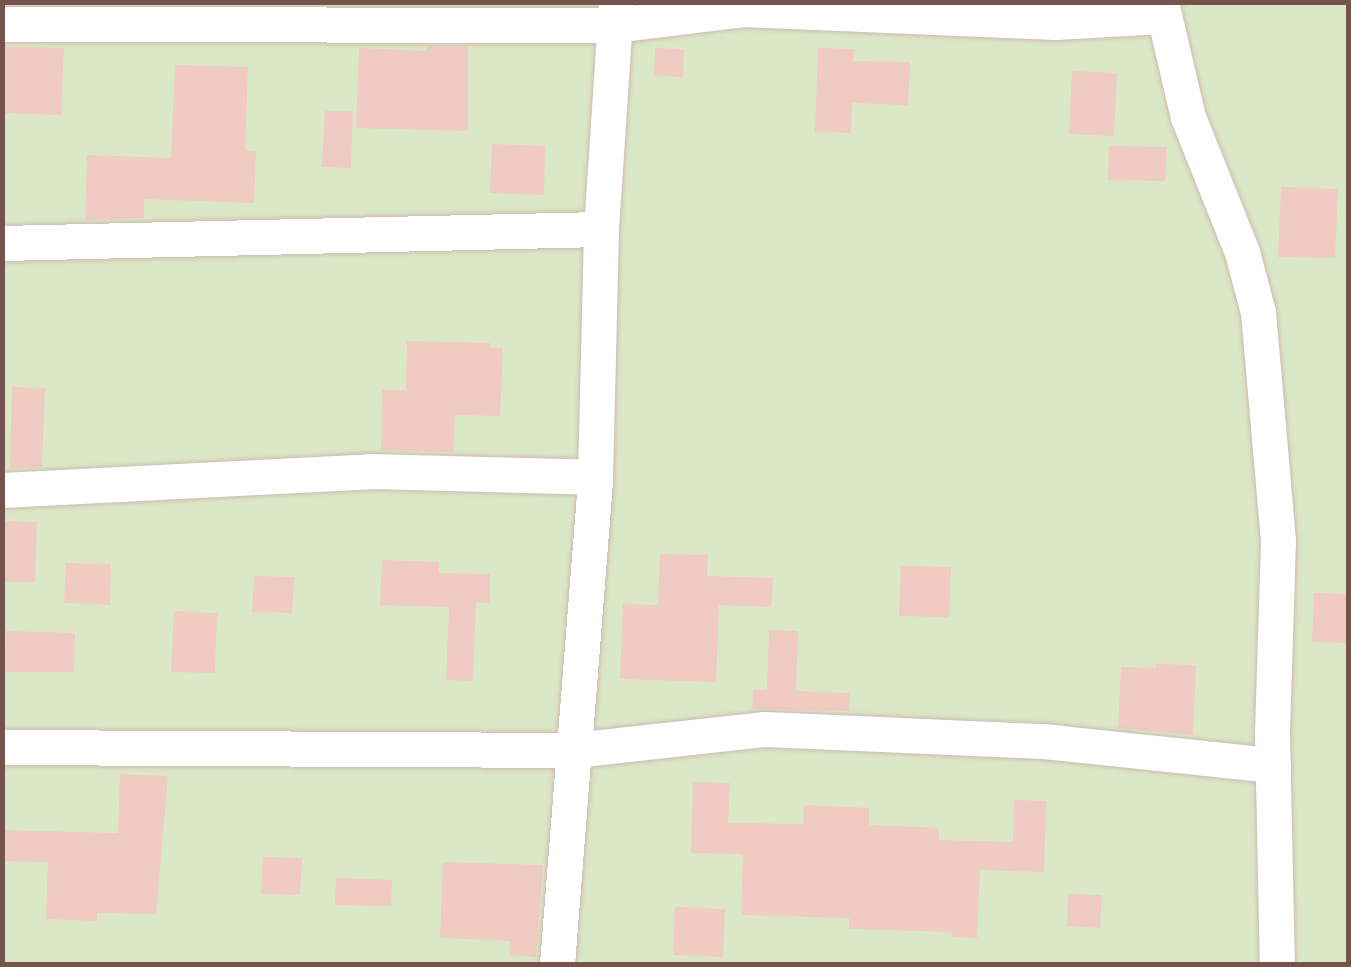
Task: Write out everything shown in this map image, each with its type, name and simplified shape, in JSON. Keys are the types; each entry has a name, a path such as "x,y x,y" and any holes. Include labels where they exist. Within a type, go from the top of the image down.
{"street":[{"path":"2,24 743,9 1055,22 1162,10 1188,117 1242,252 1258,312 1278,541 1273,765 1277,964"},
{"path":"557,964 595,477 601,229 616,14"},
{"path":"2,243 601,229"},
{"path":"2,490 370,471 595,477"},
{"path":"2,748 574,750 764,729 1043,741 1273,765"}],"green space":[{"path":"3,3 1348,3 1348,964 3,964"}],"building":[{"path":"427,46 468,46 468,131 356,128 359,48 427,51"},
{"path":"2,47 64,48 61,115 2,113"},
{"path":"655,48 684,49 683,77 654,76"},
{"path":"818,48 854,49 853,61 910,62 908,105 852,103 851,133 815,132"},
{"path":"175,65 248,67 245,151 256,151 254,203 144,199 144,218 85,220 87,155 171,158"},
{"path":"1072,71 1117,73 1114,136 1069,134"},
{"path":"325,111 353,111 351,168 322,167"},
{"path":"492,144 545,146 544,195 490,193"},
{"path":"1109,146 1167,147 1165,181 1108,180"},
{"path":"1281,187 1338,189 1335,258 1278,257"},
{"path":"407,341 490,343 490,348 503,348 500,416 455,415 453,452 381,450 382,390 406,390"},
{"path":"12,387 45,388 42,467 10,468"},
{"path":"2,521 37,522 35,582 2,582"},
{"path":"660,554 708,555 707,576 773,578 771,607 719,605 716,682 620,679 623,604 658,605"},
{"path":"382,560 439,562 439,573 490,574 490,603 476,603 473,681 446,680 449,607 380,605"},
{"path":"66,563 111,564 110,605 64,603"},
{"path":"901,566 951,567 949,617 899,616"},
{"path":"254,576 294,577 292,613 252,612"},
{"path":"1314,593 1348,594 1348,643 1312,642"},
{"path":"174,611 217,613 215,673 171,672"},
{"path":"769,630 798,631 796,691 850,693 849,711 752,709 753,690 767,690"},
{"path":"6,631 75,633 74,672 5,672"},
{"path":"1156,664 1196,665 1193,735 1118,728 1121,667 1156,668"},
{"path":"120,774 168,776 156,914 97,913 97,921 46,919 48,862 2,861 2,830 118,833"},
{"path":"693,782 730,783 728,823 803,824 804,805 869,808 869,825 939,828 939,840 1013,842 1014,800 1046,801 1044,872 980,870 977,938 952,937 952,932 849,929 849,918 741,915 743,854 691,853"},
{"path":"263,857 302,858 300,895 261,894"},
{"path":"443,862 543,865 536,957 509,956 510,941 440,938"},
{"path":"336,878 392,880 391,906 335,905"},
{"path":"1068,894 1102,895 1100,928 1067,926"},
{"path":"675,907 725,909 723,957 673,955"}]}
